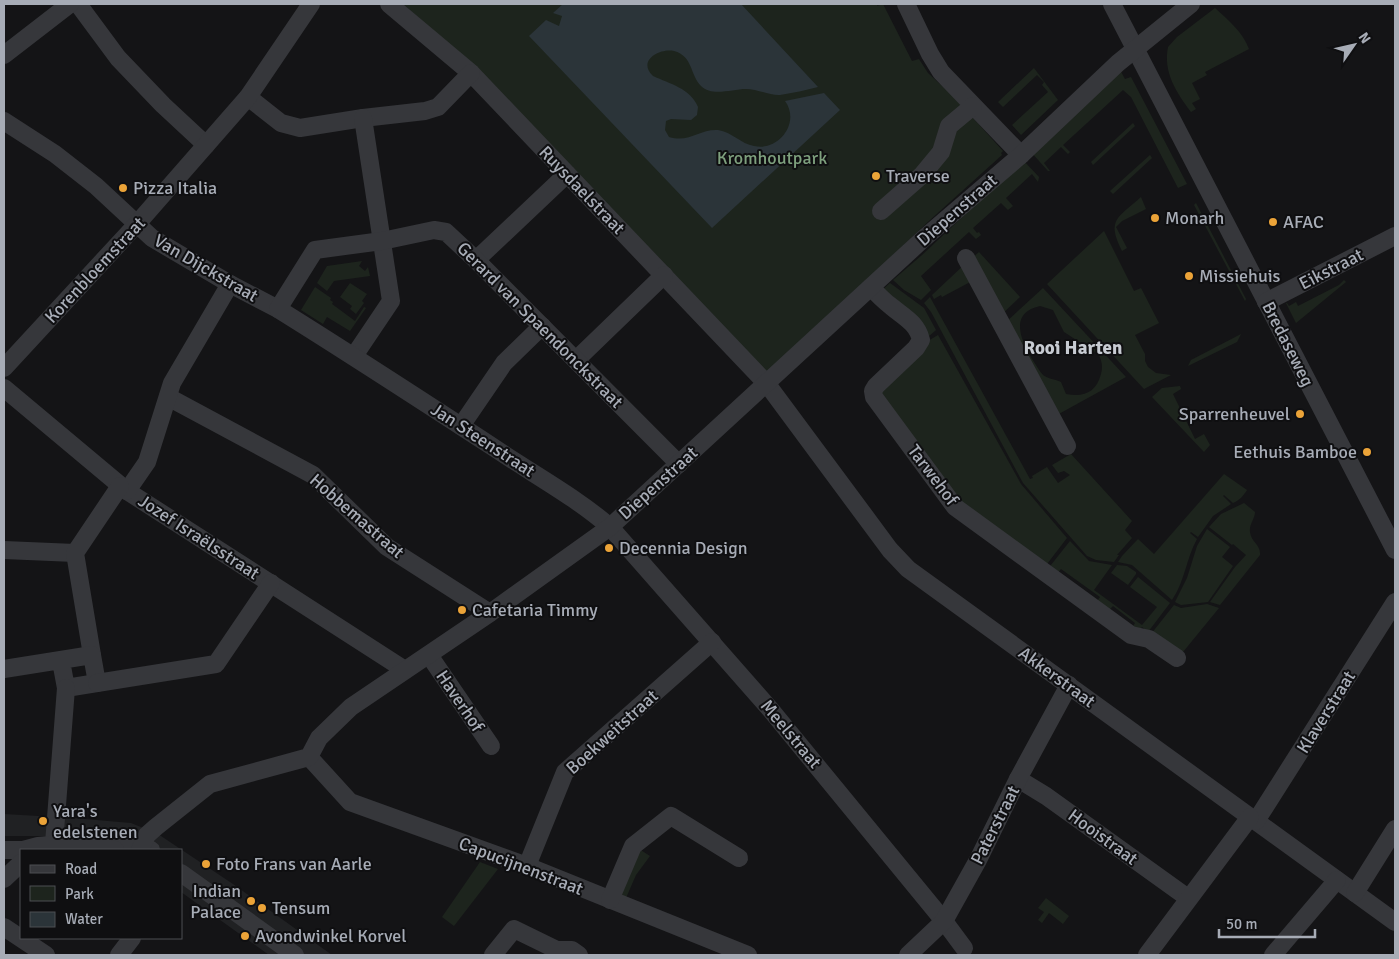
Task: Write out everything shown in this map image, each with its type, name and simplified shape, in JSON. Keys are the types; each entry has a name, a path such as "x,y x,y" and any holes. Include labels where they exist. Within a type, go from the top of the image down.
{"street":[{"path":"4,55 70,4"},
{"path":"78,4 118,58 163,105 206,145"},
{"name":"Korenbloemstraat","path":"4,368 136,225 248,97 311,4"},
{"name":"Ruysdaelstraat","path":"389,4 471,73 767,384"},
{"path":"906,4 930,54 941,72 1022,155"},
{"name":"Bredaseweg","path":"1112,4 1395,550"},
{"name":"Diepenstraat","path":"309,757 319,738 351,707 490,613 610,527 923,239 1022,155 1135,48 1191,4"},
{"path":"248,97 281,122 300,128 425,111 438,107 471,73"},
{"path":"881,211 922,175 941,152 949,126 973,106"},
{"path":"354,356 391,301 364,118"},
{"name":"Van Dijckstraat","path":"4,121 69,164 96,186 152,238 230,284 278,309 354,356"},
{"path":"476,260 567,174"},
{"name":"Gerard van Spaendonckstraat","path":"382,241 434,230 446,232 679,464"},
{"name":"Eikstraat","path":"1266,302 1395,236"},
{"path":"278,309 315,250 382,241"},
{"path":"966,258 1067,446"},
{"path":"576,360 664,274"},
{"path":"96,683 75,553 123,488 147,462 172,383 230,284"},
{"name":"Tarwehof","path":"871,287 891,307 907,317 919,332 921,340 916,348 876,386 873,391 874,397 955,507 1131,635 1149,639 1177,658"},
{"path":"461,426 504,363 542,326"},
{"name":"Jan Steenstraat","path":"354,356 591,512 610,527"},
{"name":"Akkerstraat","path":"767,384 890,550 908,569 1395,922"},
{"name":"Jozef Israëlsstraat","path":"4,388 123,488 405,670"},
{"name":"Hobbemastraat","path":"168,397 314,475 387,547 490,613"},
{"name":"Meelstraat","path":"610,527 770,709 964,948"},
{"path":"4,550 75,553"},
{"path":"66,688 216,664 270,583"},
{"name":"Klaverstraat","path":"1146,955 1188,898 1253,819 1395,602"},
{"name":"Boekweitstraat","path":"527,866 565,772 712,642"},
{"path":"4,669 92,655"},
{"name":"Haverhof","path":"429,655 491,746"},
{"path":"42,847 66,688 61,661"},
{"name":"Paterstraat","path":"908,955 944,921 1069,685"},
{"path":"96,846 107,841 121,840 144,848 147,835 156,826 210,784 309,757"},
{"name":"Capucijnenstraat","path":"309,757 350,802 527,866 748,955"},
{"name":"Hooistraat","path":"1018,779 1046,796 1188,898"},
{"path":"610,900 633,846 671,816 740,858"},
{"path":"1355,893 1395,829"},
{"path":"29,849 96,846 110,849"},
{"path":"4,868 8,862 4,847 20,850"},
{"path":"4,878 20,864"},
{"path":"182,874 295,955"},
{"path":"1273,955 1337,880"},
{"path":"4,927 20,938"},
{"path":"494,955 514,929 558,952 572,950 579,955"},
{"path":"22,939 46,955"},
{"path":"119,955 131,939"}],"shaded area":[{"path":"4,814 73,818 131,823 158,834 180,849 46,849 47,836 4,836"},
{"path":"182,850 332,955 269,955 182,893"}],"green space":[{"name":"Kromhoutpark","path":"403,4 878,4 877,6 883,4 912,61 919,59 928,73 953,96 1003,151 1002,155 930,220 766,376 453,48"},
{"path":"1215,8 1239,32 1249,49 1205,72 1207,75 1192,83 1200,99 1192,103 1196,109 1191,112 1180,97 1169,73 1167,65 1168,47 1177,37"},
{"path":"1034,68 1058,100 1021,135 1012,125 1048,92 1042,85 1044,82 1037,75 1003,107 998,102"},
{"path":"1120,70 1125,79 1131,77 1187,184 1178,188 1131,97 1123,90 1063,145 1070,152 1068,154 1061,147 1044,163 1050,171 1031,152"},
{"path":"1133,123 1135,126 1093,165 1091,162"},
{"path":"1150,155 1152,158 1113,194 1110,191"},
{"path":"1023,160 1039,177 1038,182 1032,174 1006,198 1013,206 1008,210 1001,203 973,228 981,235 976,239 969,232 921,276 931,290 921,300 904,290 893,280 922,255"},
{"path":"1141,197 1146,209 1122,221 1116,227 1127,248 1122,251 1117,240 1115,225 1121,215"},
{"path":"1196,203 1246,299 1245,301 1194,205"},
{"path":"1104,231 1134,291 1141,288 1159,323 1135,335 1145,354 1145,361 1148,367 1156,373 1171,375 1144,389 1047,284"},
{"path":"979,252 1020,297 1001,315 971,259"},
{"path":"362,261 359,266 365,271 368,267 370,276 334,281 327,291 317,283 327,266"},
{"path":"965,264 974,280 942,297 941,295 934,299 932,295"},
{"path":"1344,280 1346,282 1296,323 1286,303 1289,306 1296,302 1298,306 1339,285"},
{"path":"350,283 367,294 362,301 364,303 356,314 350,309 352,306 340,297"},
{"path":"890,283 924,308 936,330 928,337 881,291"},
{"path":"315,287 331,298 332,304 355,321 364,307 366,308 350,331 327,317 323,324 301,310"},
{"path":"1043,288 1126,377 1057,415 1006,322","holes":["1040,306 1053,310 1064,332 1098,354 1102,364 1101,374 1096,386 1084,394 1066,394 1061,382 1043,375 1022,338 1020,322 1023,315"]},
{"path":"930,297 1030,479 1047,467 1058,483 1070,475 1064,471 1058,473 1052,465 1071,454 1132,521 1125,530 1132,538 1117,555 1119,555 1114,562 1096,560 1087,556 1023,483 931,312 924,303"},
{"path":"1241,334 1237,342 1188,366 1191,360"},
{"path":"938,335 1021,484 1067,538 1044,568 964,507 879,390 928,341"},
{"path":"1180,386 1181,389 1173,394 1195,439 1204,434 1210,445 1204,452 1152,397 1162,388"},
{"path":"1224,474 1247,490 1241,498 1233,503 1224,495 1231,504 1213,516 1198,537 1190,533 1197,539 1180,585 1172,600 1132,565 1118,562 1138,539 1154,554"},
{"path":"1244,503 1255,512 1250,532 1260,555 1220,605 1210,602 1246,555 1209,527 1221,514"},
{"path":"1207,529 1230,547 1222,557 1233,566 1208,602 1181,605 1175,602 1187,578 1197,546"},
{"path":"1070,541 1089,561 1112,565 1094,590 1142,625 1157,607 1130,587 1138,577 1170,603 1148,632 1142,627 1138,632 1130,631 1135,623 1113,606 1106,613 1094,605 1100,597 1061,569 1055,576 1047,570"},
{"path":"1117,565 1127,566 1136,572 1128,585 1111,573"},
{"path":"1207,604 1219,608 1183,652 1181,653 1151,634 1174,605 1181,608"},
{"path":"639,849 650,856 636,875 626,898 619,895"},
{"path":"480,862 498,869 454,926 442,917"},
{"path":"1046,898 1069,916 1063,924 1049,913 1042,923 1038,920 1044,912 1038,908"}],"water":[{"path":"563,4 741,4 818,87 780,95 746,89 722,92 711,91 697,82 688,61 680,53 674,51 662,52 652,57 649,61 647,65 649,70 653,76 685,91 698,107 697,115 691,120 671,119 666,121 665,130 669,137 683,138 711,130 718,130 728,133 749,145 763,147 779,140 789,126 789,109 785,101 824,93 840,110 712,228 529,36 546,20 559,26 562,16 553,13"}],"place":[{"name":"Traverse","path":"876,176"},
{"name":"Pizza Italia","path":"123,188"},
{"name":"Monarh","path":"1155,218"},
{"name":"AFAC","path":"1273,222"},
{"name":"Missiehuis","path":"1189,276"},
{"name":"Sparrenheuvel","path":"1300,414"},
{"name":"Eethuis Bamboe","path":"1367,452"},
{"name":"Decennia Design","path":"609,548"},
{"name":"Cafetaria Timmy","path":"462,610"},
{"name":"Yara's edelstenen","path":"43,821"},
{"name":"Foto Frans van Aarle","path":"206,864"},
{"name":"Indian Palace","path":"251,901"},
{"name":"Tensum","path":"262,908"},
{"name":"Avondwinkel Korvel","path":"245,936"}],"district":[{"name":"Rooi Harten","path":"1073,348"}]}
